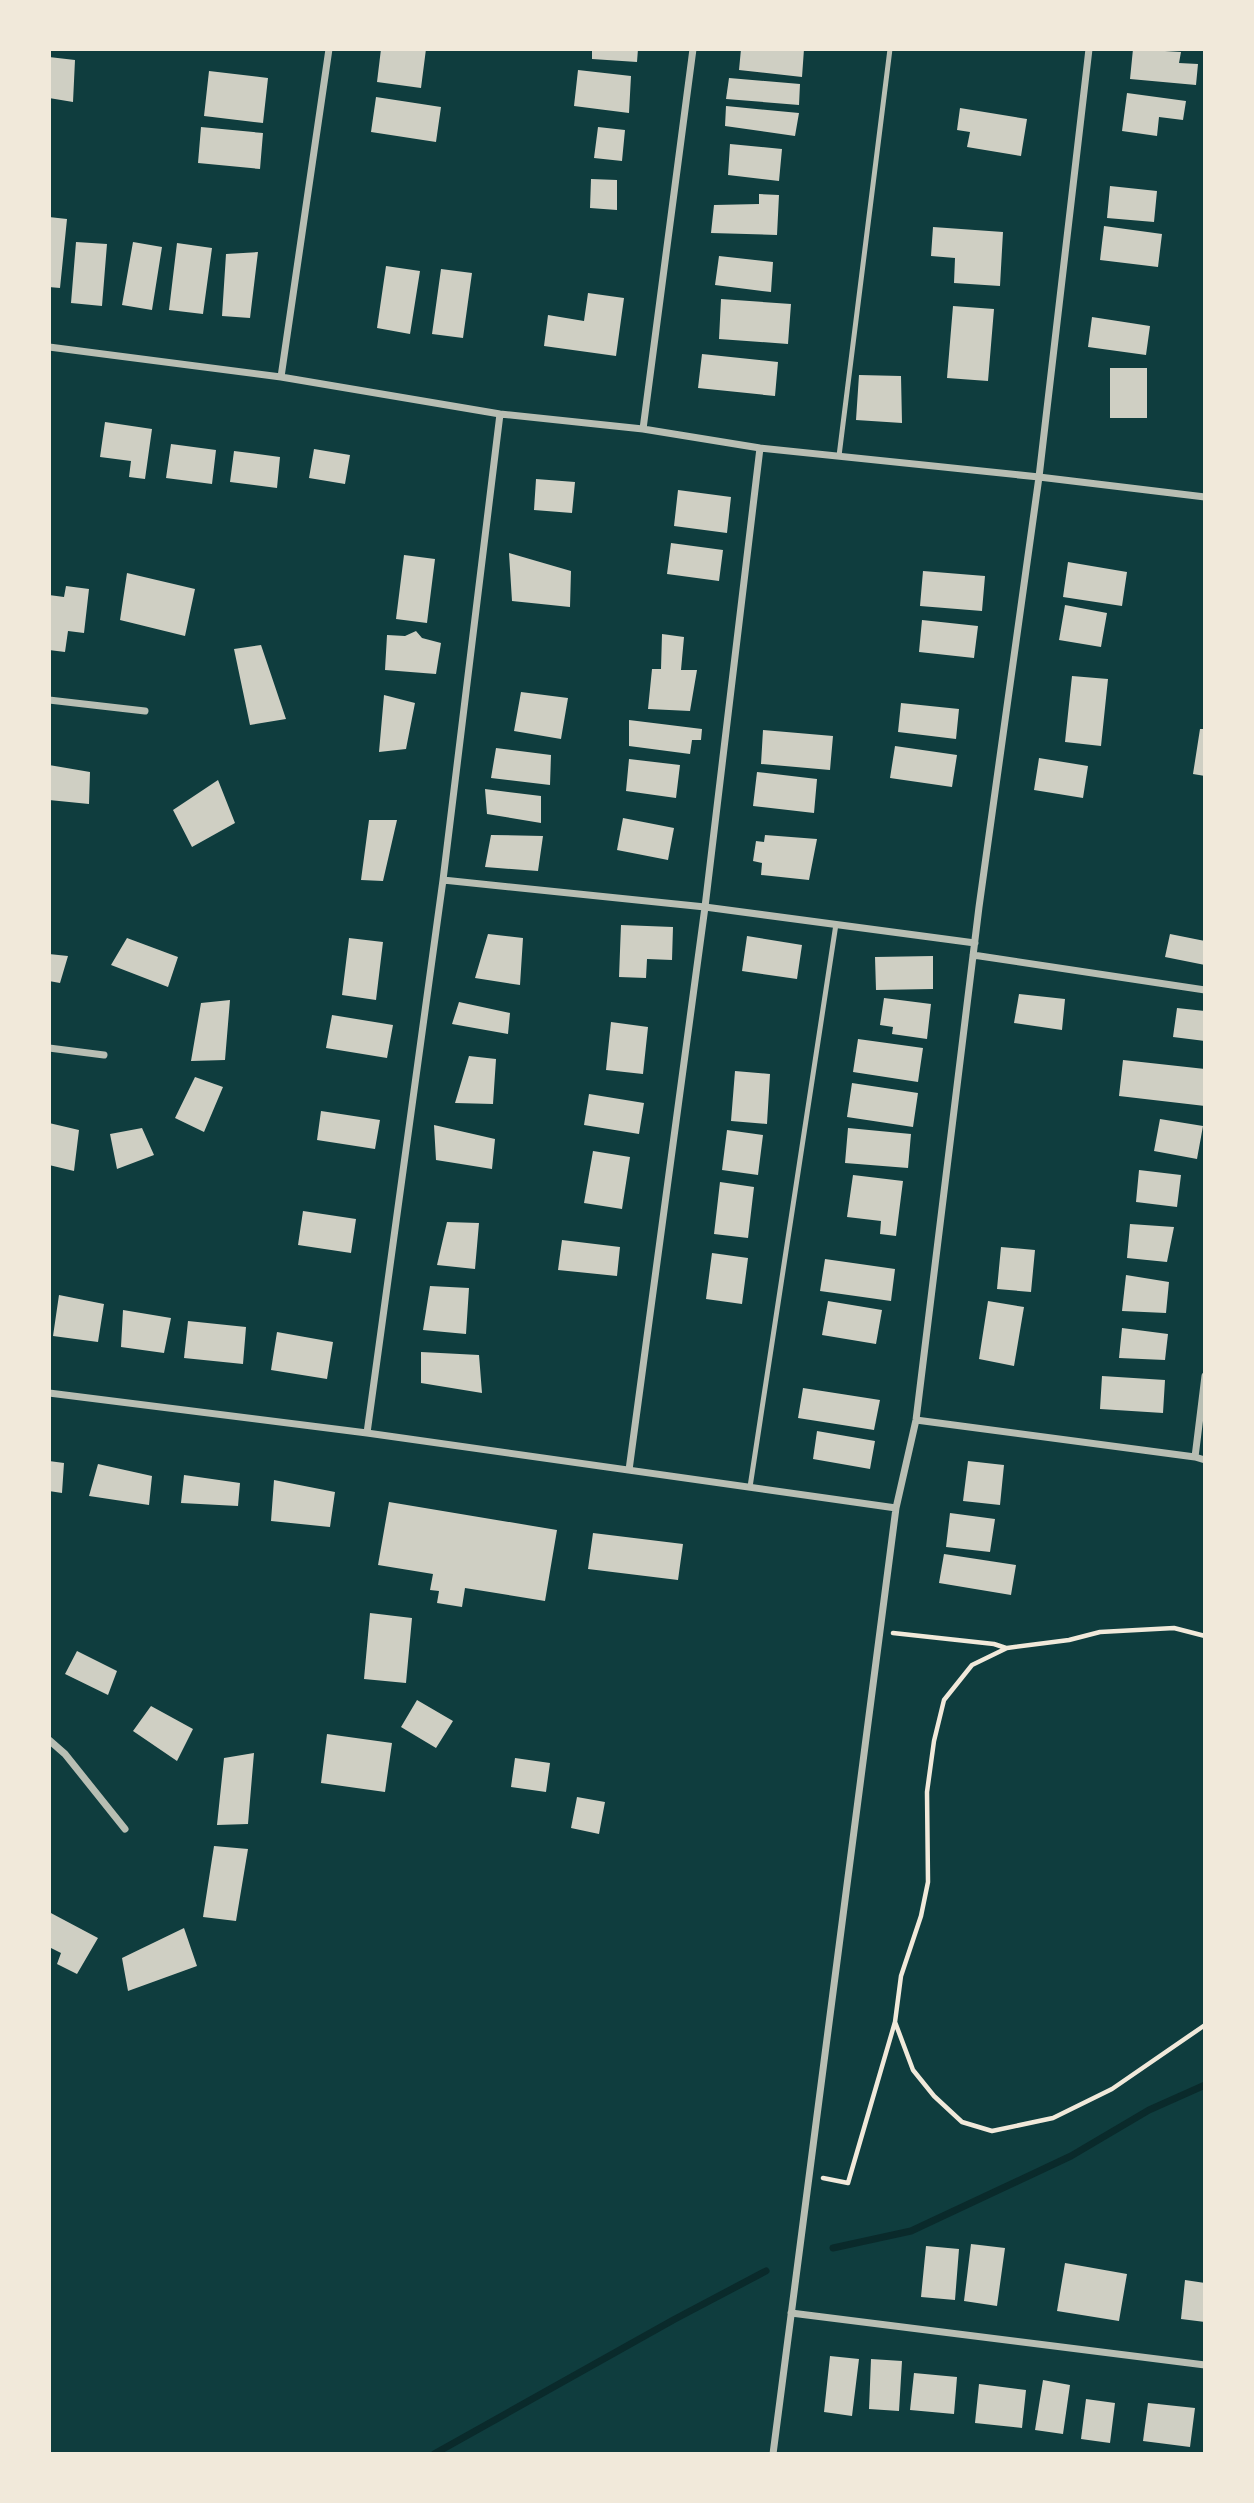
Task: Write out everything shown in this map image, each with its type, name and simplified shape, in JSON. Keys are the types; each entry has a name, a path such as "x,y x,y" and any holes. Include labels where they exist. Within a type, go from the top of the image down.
{"street":[{"path":"281,377 329,49"},
{"path":"643,429 693,49"},
{"path":"772,2454 896,1507 916,1420 975,943 1039,477 1088,49"},
{"path":"49,347 281,377 500,414 643,429 760,448 1205,497"},
{"path":"367,1433 443,880 500,414"},
{"path":"629,1470 705,907 760,448"},
{"path":"49,700 145,711"},
{"path":"443,880 705,907 975,943"},
{"path":"974,955 1205,990"},
{"path":"49,1048 104,1055"},
{"path":"1195,1457 1205,1376"},
{"path":"49,1393 367,1433 896,1507"},
{"path":"916,1420 1205,1460"},
{"path":"49,1740 65,1754 125,1829"},
{"path":"790,2313 1205,2364"}],"lane":[{"path":"839,456 890,49"},
{"path":"750,1487 836,925"}],"path":[{"path":"809,2175 848,2183 894,2022 901,1976 921,1916 928,1882 927,1792 934,1741 944,1700 972,1665 1007,1648 1069,1640 1100,1632 1174,1628 1205,1636"},
{"path":"880,1631 994,1644 1007,1648"},
{"path":"894,2022 913,2070 934,2096 962,2122 992,2131 1053,2118 1112,2089 1205,2025"}],"building":[{"path":"381,49 426,49 421,88 377,82"},
{"path":"592,49 638,49 637,62 592,59"},
{"path":"741,49 804,49 802,77 739,70"},
{"path":"1133,49 1181,52 1179,63 1198,64 1196,85 1130,79"},
{"path":"49,57 75,60 73,102 49,98"},
{"path":"578,70 631,76 629,113 574,106"},
{"path":"209,71 268,78 263,123 204,116"},
{"path":"729,78 800,84 799,105 726,99"},
{"path":"1127,93 1186,101 1183,120 1159,117 1157,136 1122,131"},
{"path":"376,97 441,107 436,142 371,132"},
{"path":"726,106 799,113 795,136 725,126"},
{"path":"960,108 1027,119 1021,156 967,147 970,132 957,130"},
{"path":"201,127 263,133 260,169 198,163"},
{"path":"598,127 625,130 622,161 594,158"},
{"path":"730,144 782,149 779,181 728,175"},
{"path":"591,179 617,180 617,210 590,208"},
{"path":"1110,186 1157,191 1154,222 1107,218"},
{"path":"759,194 779,195 777,235 711,233 714,205 759,204"},
{"path":"49,217 67,219 60,288 49,287"},
{"path":"1104,226 1162,234 1158,267 1100,260"},
{"path":"933,227 1003,232 1000,286 954,283 955,258 931,256"},
{"path":"76,242 107,244 102,306 71,303"},
{"path":"133,242 162,247 152,310 122,305"},
{"path":"177,243 212,248 203,314 169,310"},
{"path":"258,252 250,318 222,316 226,254"},
{"path":"719,256 773,262 771,292 715,285"},
{"path":"386,266 420,271 410,334 377,328"},
{"path":"441,269 472,273 463,338 432,334"},
{"path":"588,293 624,298 616,356 544,346 548,315 584,321"},
{"path":"721,299 791,304 788,344 719,339"},
{"path":"953,306 994,309 988,381 947,378"},
{"path":"1092,317 1150,326 1146,355 1088,347"},
{"path":"702,354 778,362 775,396 698,388"},
{"path":"1110,368 1147,368 1147,418 1110,418"},
{"path":"859,375 901,376 902,423 856,420"},
{"path":"105,422 152,429 145,479 129,477 131,461 100,457"},
{"path":"171,444 216,450 212,484 166,478"},
{"path":"314,449 350,455 345,484 309,478"},
{"path":"234,451 280,457 277,488 230,482"},
{"path":"536,479 575,482 572,513 534,510"},
{"path":"678,490 731,497 727,533 674,526"},
{"path":"671,543 723,550 719,581 667,574"},
{"path":"509,553 571,571 570,607 512,601"},
{"path":"404,555 435,559 427,623 396,619"},
{"path":"1068,562 1127,572 1122,606 1063,597"},
{"path":"923,571 985,576 982,611 920,606"},
{"path":"127,573 195,589 185,636 120,620"},
{"path":"66,586 89,589 84,633 68,631 65,652 49,650 49,595 64,597"},
{"path":"1065,605 1107,613 1101,647 1059,640"},
{"path":"922,620 978,626 974,658 919,652"},
{"path":"416,631 422,638 441,643 436,674 385,670 387,635 405,636"},
{"path":"662,634 684,637 681,670 697,670 690,711 648,709 652,669 661,669"},
{"path":"261,645 286,719 250,725 234,649"},
{"path":"1072,676 1108,679 1101,746 1065,742"},
{"path":"521,692 568,698 561,739 514,731"},
{"path":"384,695 415,703 406,749 379,752"},
{"path":"901,703 959,709 956,739 898,732"},
{"path":"629,720 702,729 701,740 692,740 690,754 629,746"},
{"path":"1200,729 1205,729 1205,776 1193,774"},
{"path":"763,730 833,736 830,770 761,764"},
{"path":"895,746 957,755 952,787 890,778"},
{"path":"496,748 551,755 550,785 491,778"},
{"path":"1039,758 1088,766 1083,798 1034,790"},
{"path":"629,759 680,765 676,798 626,791"},
{"path":"49,765 90,772 89,804 49,800"},
{"path":"757,772 817,779 814,813 753,806"},
{"path":"218,780 235,823 192,847 173,810"},
{"path":"485,789 541,796 541,823 487,814"},
{"path":"623,818 674,828 668,860 617,850"},
{"path":"369,820 397,820 383,881 361,880"},
{"path":"491,835 543,836 538,871 485,867"},
{"path":"765,835 817,839 809,880 761,875 762,863 753,861 756,841 764,842"},
{"path":"621,925 673,927 672,960 647,959 646,978 619,977"},
{"path":"488,934 523,938 520,985 475,978"},
{"path":"1170,934 1205,941 1205,965 1165,957"},
{"path":"747,936 802,945 797,979 742,971"},
{"path":"127,938 178,957 168,987 111,965"},
{"path":"349,938 383,942 376,1000 342,995"},
{"path":"49,954 68,956 60,983 49,981"},
{"path":"933,956 933,989 876,990 875,957"},
{"path":"1019,994 1065,999 1062,1030 1014,1023"},
{"path":"884,998 931,1004 927,1039 892,1034 893,1027 880,1025"},
{"path":"230,1000 225,1060 191,1061 201,1003"},
{"path":"459,1002 510,1013 508,1034 452,1024"},
{"path":"1177,1008 1205,1011 1205,1041 1173,1037"},
{"path":"332,1015 393,1025 387,1058 326,1048"},
{"path":"611,1022 648,1027 643,1074 606,1070"},
{"path":"858,1039 923,1048 918,1082 853,1072"},
{"path":"469,1056 496,1059 493,1104 455,1103"},
{"path":"1123,1060 1205,1069 1205,1106 1119,1096"},
{"path":"735,1071 770,1074 767,1124 731,1121"},
{"path":"195,1077 223,1087 204,1132 175,1118"},
{"path":"852,1083 918,1093 913,1127 847,1117"},
{"path":"589,1094 644,1103 639,1134 584,1125"},
{"path":"321,1111 380,1120 375,1149 317,1140"},
{"path":"1160,1119 1203,1126 1197,1159 1154,1151"},
{"path":"49,1123 79,1130 74,1171 49,1165"},
{"path":"434,1125 495,1139 492,1169 436,1160"},
{"path":"142,1128 154,1155 117,1169 110,1134"},
{"path":"848,1128 911,1134 908,1168 845,1163"},
{"path":"727,1130 763,1135 758,1175 722,1170"},
{"path":"593,1151 630,1157 622,1209 584,1203"},
{"path":"1139,1170 1181,1175 1177,1207 1136,1202"},
{"path":"853,1175 903,1181 896,1236 880,1234 881,1221 847,1217"},
{"path":"720,1182 754,1187 748,1238 714,1234"},
{"path":"303,1211 356,1219 351,1253 298,1245"},
{"path":"447,1222 479,1223 475,1269 437,1265"},
{"path":"1130,1224 1174,1227 1167,1262 1127,1258"},
{"path":"562,1240 620,1247 617,1276 558,1270"},
{"path":"1001,1247 1035,1250 1031,1292 997,1289"},
{"path":"712,1253 748,1258 742,1304 706,1299"},
{"path":"825,1259 895,1269 891,1301 820,1291"},
{"path":"1126,1275 1169,1282 1166,1313 1122,1311"},
{"path":"430,1286 469,1288 466,1334 423,1330"},
{"path":"59,1295 104,1304 98,1342 53,1336"},
{"path":"828,1301 882,1310 876,1344 822,1335"},
{"path":"988,1301 1024,1307 1014,1366 979,1359"},
{"path":"123,1310 171,1318 164,1353 121,1347"},
{"path":"188,1321 246,1327 243,1364 184,1358"},
{"path":"1122,1328 1168,1334 1165,1360 1119,1358"},
{"path":"277,1332 333,1342 327,1379 271,1370"},
{"path":"421,1352 479,1355 482,1393 421,1383"},
{"path":"1102,1376 1165,1380 1163,1413 1100,1409"},
{"path":"803,1388 880,1400 874,1430 798,1418"},
{"path":"817,1431 875,1441 870,1469 813,1459"},
{"path":"49,1461 64,1463 62,1493 49,1491"},
{"path":"968,1461 1004,1465 1000,1505 963,1501"},
{"path":"98,1464 152,1476 149,1505 89,1496"},
{"path":"184,1475 240,1483 238,1506 181,1503"},
{"path":"274,1480 335,1492 330,1527 271,1521"},
{"path":"389,1502 557,1530 545,1601 465,1588 462,1607 437,1603 439,1591 430,1590 433,1574 378,1565"},
{"path":"950,1513 995,1519 990,1552 946,1547"},
{"path":"593,1533 683,1544 678,1580 588,1569"},
{"path":"944,1554 1016,1565 1011,1595 939,1583"},
{"path":"370,1613 412,1618 406,1683 364,1679"},
{"path":"77,1651 117,1671 108,1695 65,1674"},
{"path":"417,1700 453,1721 436,1748 401,1727"},
{"path":"151,1706 193,1729 177,1761 133,1731"},
{"path":"327,1734 392,1743 385,1792 321,1783"},
{"path":"254,1753 248,1824 217,1825 224,1758"},
{"path":"515,1758 550,1763 546,1792 511,1787"},
{"path":"577,1797 605,1802 599,1834 571,1828"},
{"path":"214,1846 248,1849 236,1921 203,1917"},
{"path":"49,1912 98,1938 77,1974 57,1964 61,1953 49,1947"},
{"path":"184,1928 197,1966 128,1991 122,1958"},
{"path":"971,2244 1005,2248 997,2306 964,2301"},
{"path":"926,2246 959,2249 955,2300 921,2297"},
{"path":"1065,2263 1127,2274 1119,2321 1057,2311"},
{"path":"1185,2280 1205,2283 1205,2322 1181,2319"},
{"path":"830,2356 859,2359 852,2416 824,2412"},
{"path":"871,2359 902,2361 899,2411 869,2409"},
{"path":"914,2373 957,2377 954,2414 910,2410"},
{"path":"1043,2380 1070,2385 1063,2434 1035,2430"},
{"path":"979,2384 1026,2390 1022,2428 975,2423"},
{"path":"1086,2399 1115,2403 1110,2443 1081,2439"},
{"path":"1148,2403 1195,2408 1190,2447 1143,2441"}],"waterway":[{"path":"833,2248 911,2231 1071,2156 1149,2110 1205,2085"},
{"path":"434,2454 766,2271"}]}
